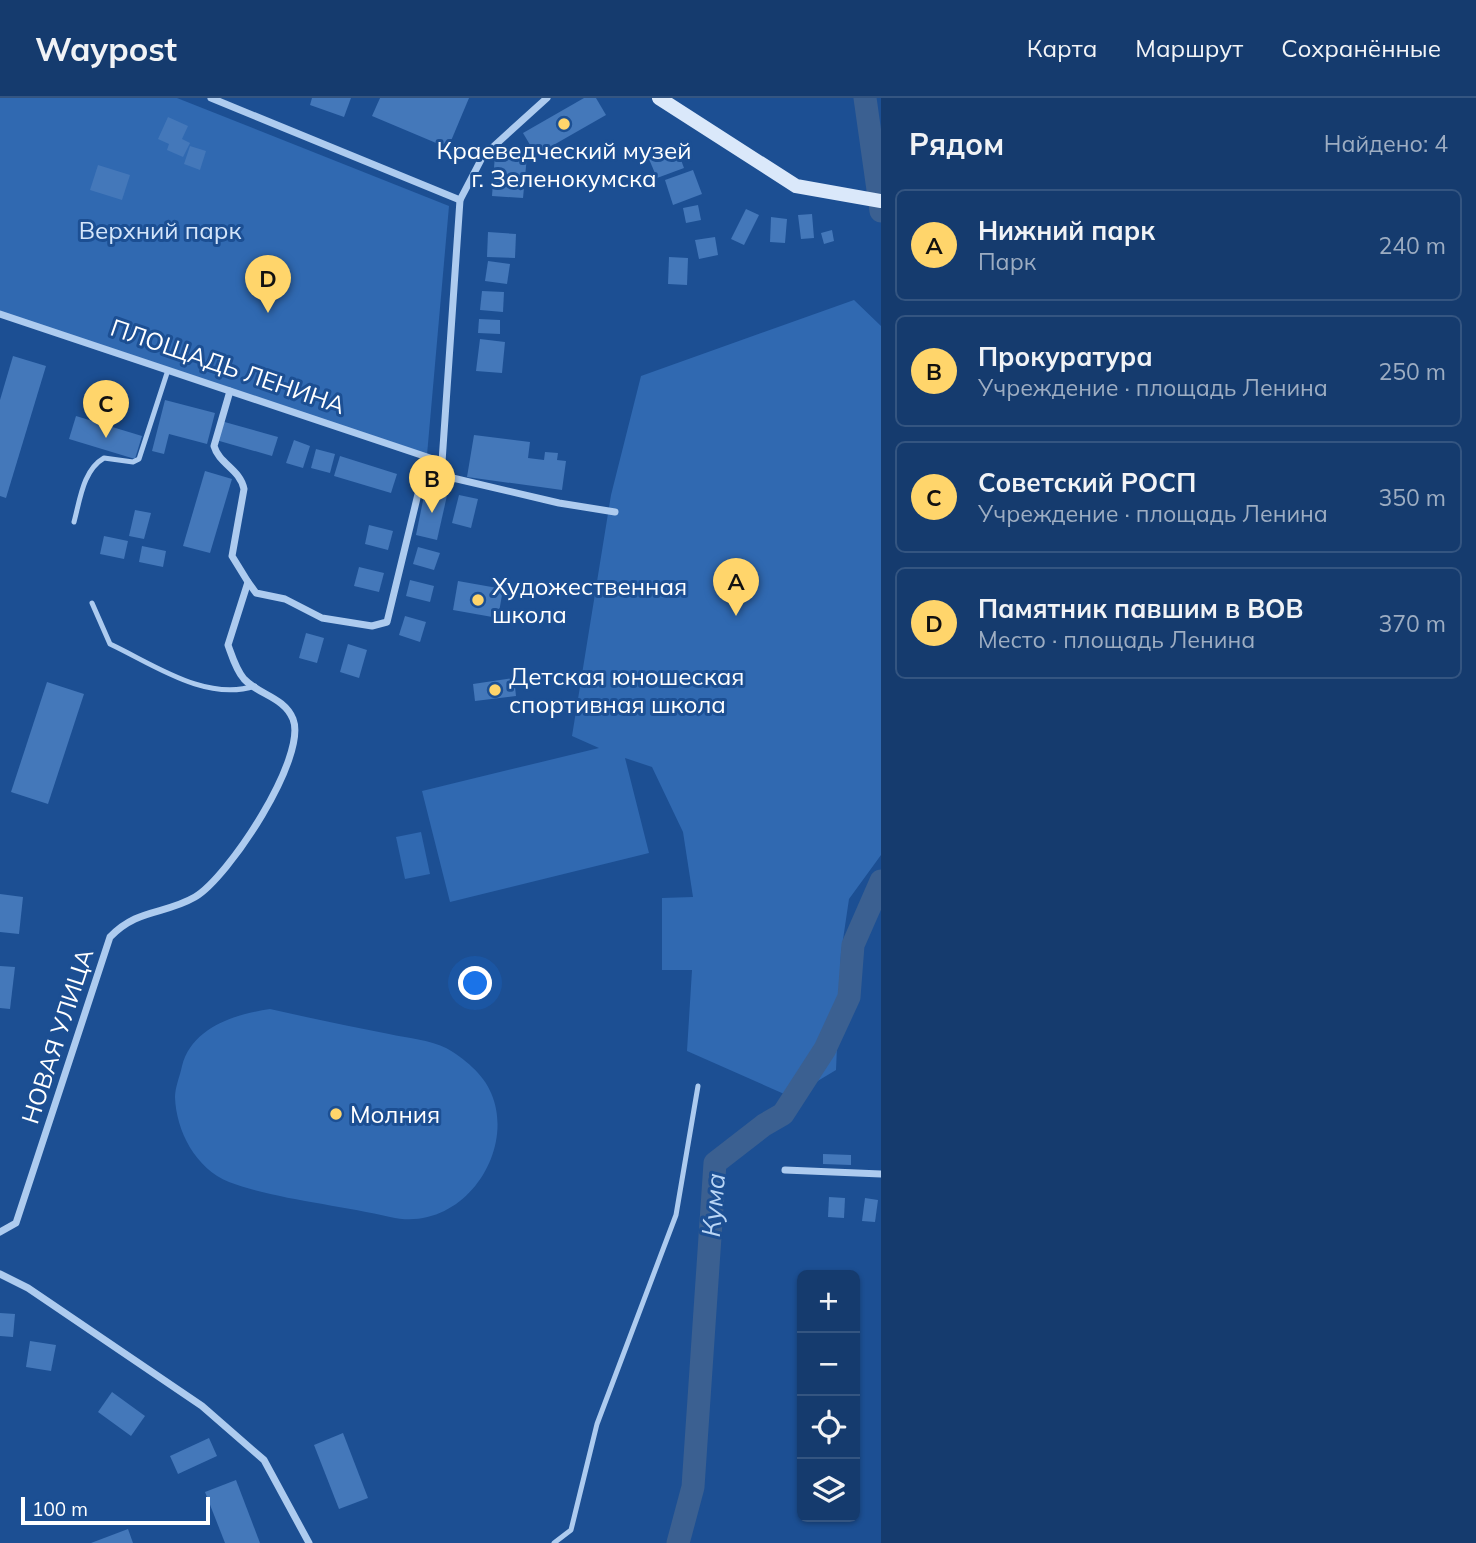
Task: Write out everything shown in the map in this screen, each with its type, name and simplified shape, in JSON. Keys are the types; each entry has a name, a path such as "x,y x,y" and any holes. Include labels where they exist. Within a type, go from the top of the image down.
{"street":[{"path":"211,98 460,200"},
{"path":"442,462 460,200 483,156 547,98"},
{"path":"659,98 796,186 881,201"},
{"name":"ПЛОЩАДЬ ЛЕНИНА","path":"0,314 442,462 440,475 559,503 615,512"},
{"path":"230,391 214,446 216,454 240,474 243,481 244,489 232,556 256,593 285,599 322,618 372,626 387,622 418,494 426,483 432,459"},
{"name":"НОВАЯ УЛИЦА","path":"0,1232 16,1223 110,937 124,922 172,907 212,885 282,782 296,740 293,720 284,704 244,680 228,645 248,582"},
{"path":"785,1170 881,1174"},
{"path":"0,1274 28,1288 213,1415 264,1460 309,1543"}],"lane":[{"path":"74,522 93,466 104,458 133,462 139,459 168,370"},
{"path":"92,603 110,644 198,685 232,691 255,686"},
{"path":"554,1543 571,1530 597,1424 676,1215 698,1086"}],"green space":[{"name":"Верхний парк","path":"0,98 177,98 449,206 427,455 0,312"},
{"path":"854,300 881,326 881,855 849,899 841,953 836,1070 791,1097 687,1051 692,970 662,970 662,898 693,897 683,832 652,767 625,758 649,853 450,902 422,791 599,748 572,736 611,495 641,376"},
{"path":"421,832 430,874 405,879 396,837"},
{"name":"Молния","path":"270,1009 433,1043 469,1064 490,1090 497,1116 495,1144 486,1170 469,1193 447,1210 420,1219 390,1217 247,1188 217,1176 207,1168 190,1147 176,1110 176,1089 187,1053 195,1041 217,1025"}],"building":[{"path":"312,98 351,98 344,117 310,105"},
{"path":"380,98 469,98 448,148 372,116"},
{"name":"Краеведческий музей г. Зеленокумска","path":"584,98 596,98 606,115 536,155 523,133"},
{"path":"168,117 188,126 182,139 190,143 183,157 167,150 169,144 158,139"},
{"path":"190,146 206,151 200,170 184,164"},
{"path":"677,149 684,168 657,178 649,159"},
{"path":"495,154 527,156 523,198 492,196"},
{"path":"98,165 130,175 122,200 90,190"},
{"path":"693,170 702,194 673,205 665,180"},
{"path":"698,205 701,220 686,223 683,208"},
{"path":"746,209 759,215 744,245 731,239"},
{"path":"812,214 814,238 801,239 798,215"},
{"path":"771,217 787,219 785,243 770,242"},
{"path":"832,230 834,241 824,244 821,233"},
{"path":"488,232 516,234 515,258 487,257"},
{"path":"715,237 718,255 699,259 695,240"},
{"path":"669,257 688,258 687,285 668,284"},
{"path":"488,261 510,264 507,284 485,281"},
{"path":"482,291 504,292 503,312 480,310"},
{"path":"479,319 500,320 500,334 478,333"},
{"path":"480,339 505,342 502,373 476,371"},
{"path":"13,356 46,366 6,498 0,496 0,400"},
{"path":"165,400 215,413 207,444 169,434 164,454 152,451"},
{"path":"76,416 142,436 135,459 69,439"},
{"path":"221,421 278,437 272,456 216,440"},
{"path":"474,435 530,442 528,458 544,460 545,452 558,453 557,460 566,461 562,490 467,477"},
{"path":"294,440 310,446 303,468 286,463"},
{"path":"316,449 335,454 330,473 311,468"},
{"path":"340,456 397,474 391,493 334,476"},
{"path":"205,471 232,479 210,553 183,546"},
{"path":"426,486 448,491 437,540 416,535"},
{"path":"459,495 478,499 471,528 452,523"},
{"path":"135,510 151,513 144,539 129,536"},
{"path":"369,525 393,531 388,550 365,544"},
{"path":"104,536 128,541 124,559 100,554"},
{"path":"142,546 166,551 163,567 139,562"},
{"path":"418,547 440,553 434,570 413,564"},
{"path":"359,567 384,573 379,592 354,586"},
{"path":"410,580 434,586 430,602 406,596"},
{"name":"Художественная школа","path":"458,581 503,589 498,618 453,610"},
{"path":"405,616 426,622 420,642 399,635"},
{"path":"306,633 324,638 317,663 299,658"},
{"path":"348,644 367,650 359,678 340,672"},
{"name":"Детская юношеская спортивная школа","path":"514,678 516,696 475,701 473,684"},
{"path":"47,682 84,694 48,804 11,792"},
{"path":"0,894 23,897 19,934 0,932"},
{"path":"0,966 15,967 10,1009 0,1008"},
{"path":"823,1154 851,1155 851,1165 823,1164"},
{"path":"829,1197 845,1198 844,1218 828,1217"},
{"path":"865,1198 878,1200 875,1222 862,1221"},
{"path":"0,1313 15,1314 13,1337 0,1336"},
{"path":"30,1341 56,1345 51,1371 26,1367"},
{"path":"112,1392 145,1416 131,1436 98,1412"},
{"path":"343,1433 368,1498 339,1509 314,1445"},
{"path":"209,1438 217,1456 178,1474 170,1456"},
{"path":"236,1480 260,1543 225,1543 205,1492"},
{"path":"128,1529 133,1543 91,1543"}],"waterway":[{"name":"Кума","path":"865,98 881,211"},
{"name":"Кума","path":"678,1543 693,1487 715,1163 764,1125 783,1114 825,1049 849,997 853,945 881,881"}],"place":[{"name":"Краеведческий музей г. Зеленокумска","path":"564,124"},
{"name":"Памятник павшим в ВОВ","path":"268,313"},
{"name":"Советский РОСП","path":"106,438"},
{"name":"Прокуратура","path":"432,513"},
{"name":"Художественная школа","path":"478,600"},
{"name":"Нижний парк","path":"736,616"},
{"name":"Детская юношеская спортивная школа","path":"495,690"},
{"name":"Молния","path":"336,1114"}]}
